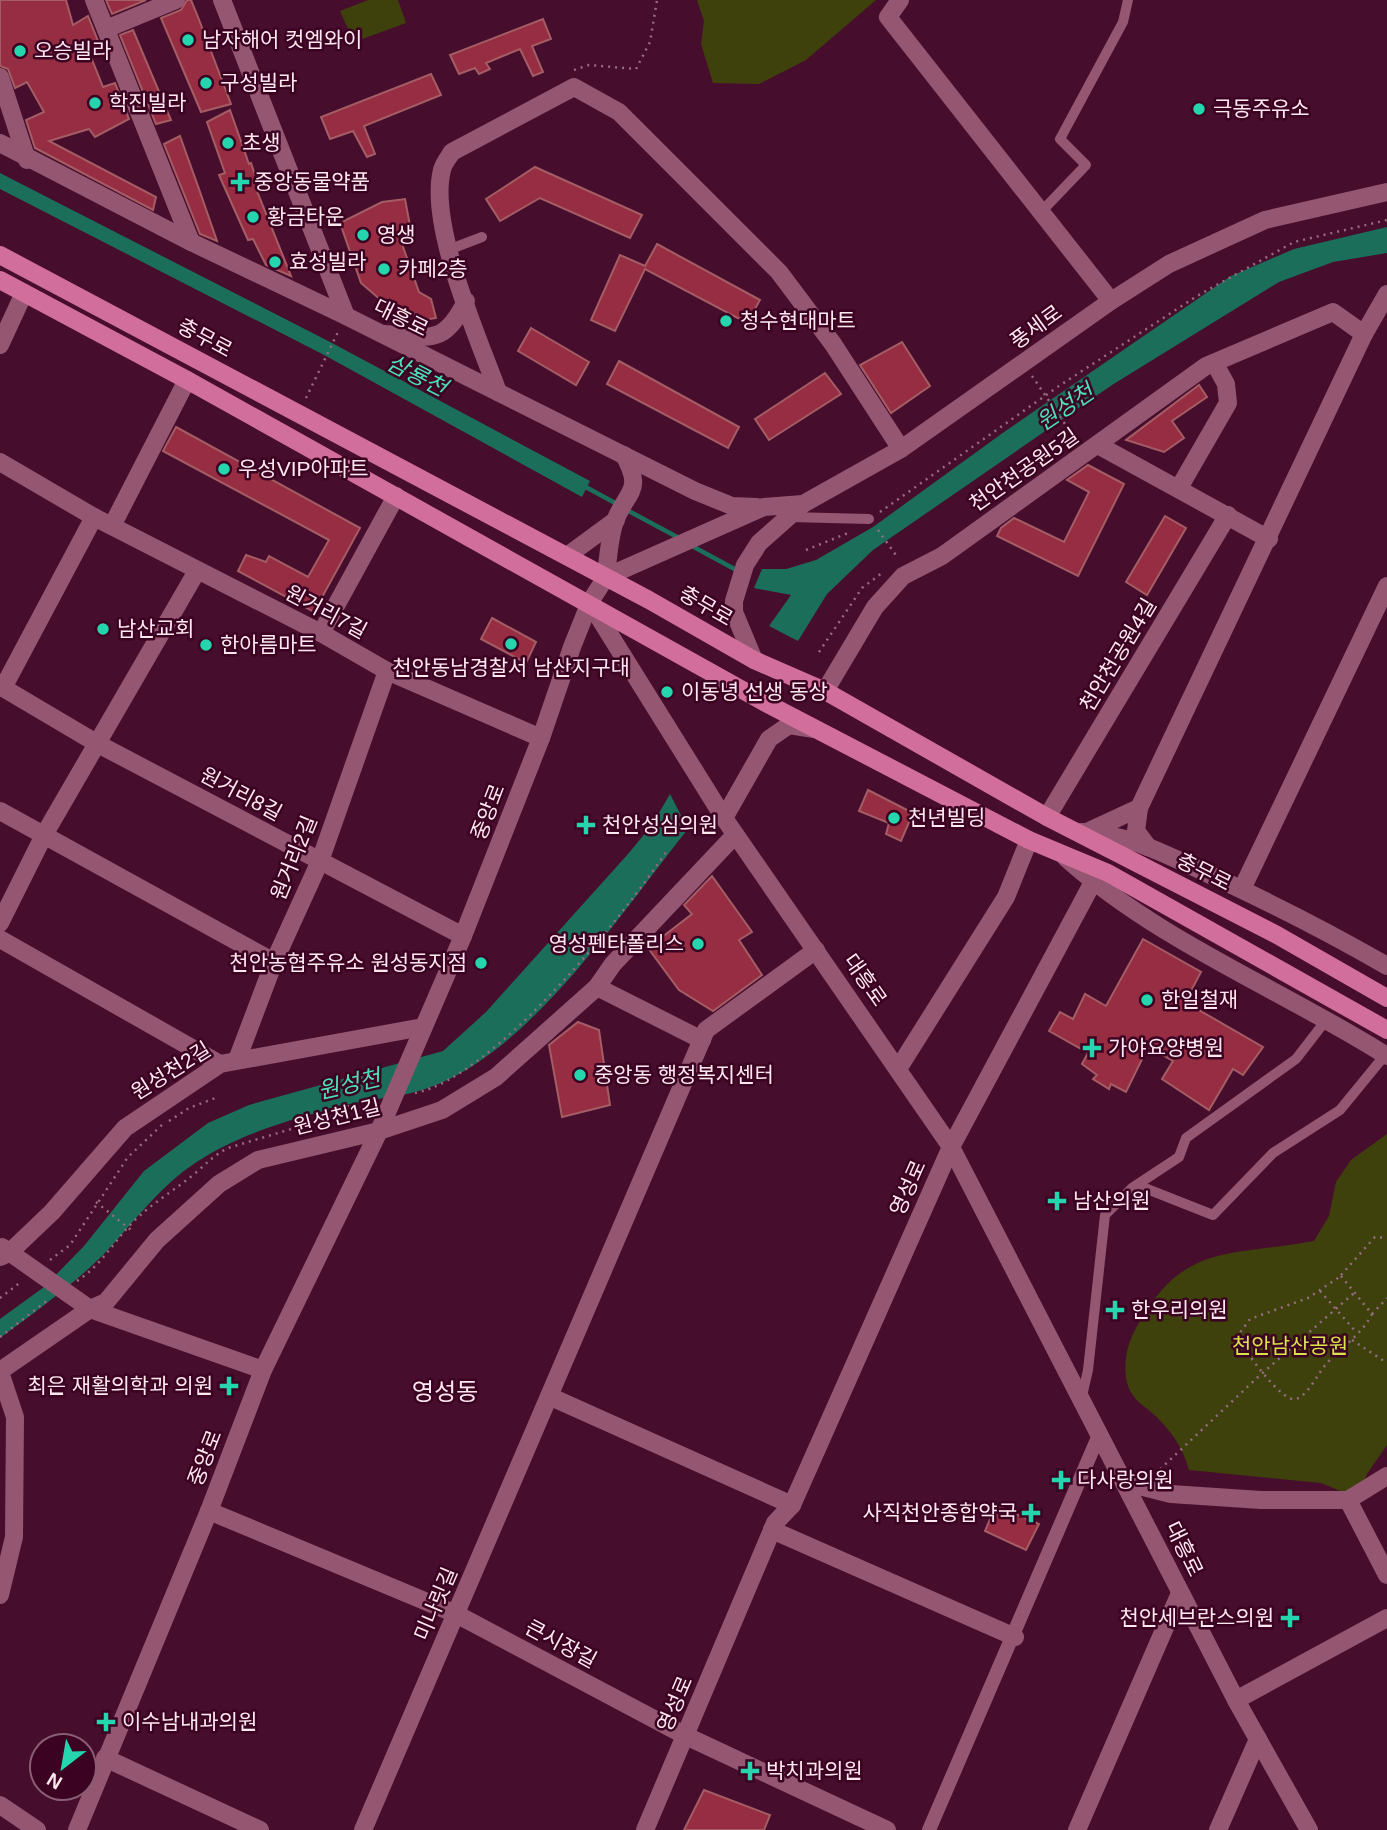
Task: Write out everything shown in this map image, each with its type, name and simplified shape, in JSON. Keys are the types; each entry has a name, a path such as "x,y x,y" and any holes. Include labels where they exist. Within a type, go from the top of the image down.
{"main road":[{"name":"충무로","path":"0,255 606,576 754,660 825,691 1047,817 1277,935 1387,998"},
{"path":"0,280 187,380 818,730 1029,840 1066,858 1108,873 1387,1030"}],"street":[{"path":"94,0 191,243"},
{"path":"106,29 176,0"},
{"name":"대흥로","path":"222,0 346,316 732,506 764,507"},
{"path":"900,0 888,17 1111,301"},
{"path":"0,77 27,160"},
{"path":"498,392 448,250 439,199 442,169 452,152 574,87 620,111 779,272 832,344 901,449"},
{"path":"0,143 27,160 191,243 346,316"},
{"name":"풍세로","path":"606,576 764,507 803,504 901,449 1111,301 1169,264 1265,220 1387,192"},
{"path":"0,345 24,293"},
{"path":"1148,847 1136,831 1139,808 1364,334 1387,294"},
{"path":"382,334 432,338 451,325 466,301"},
{"name":"천안천공원5길","path":"825,691 875,607 903,576 942,556 1206,366 1333,312 1364,334"},
{"path":"1179,488 1228,403 1226,384 1215,364"},
{"path":"112,526 187,380"},
{"path":"1098,445 1269,539"},
{"path":"606,576 616,520 633,492 632,470 624,455"},
{"name":"원거리7길","path":"0,462 94,517 321,633 387,671 541,738"},
{"path":"321,633 396,496"},
{"path":"754,660 738,622 734,601 745,565 759,542 803,504"},
{"name":"천안천공원4길","path":"1047,817 1228,515"},
{"path":"1,687 94,517"},
{"path":"567,556 616,520"},
{"path":"0,923 44,835 197,571"},
{"name":"중앙로","path":"77,1830 209,1511 263,1370 379,1131 388,1103 463,936 541,738 590,603 606,576"},
{"path":"1242,889 1387,586"},
{"name":"대흥로","path":"590,603 659,718 735,835 951,1147 1082,1396 1099,1435 1135,1485 1180,1593 1309,1830"},
{"path":"569,656 587,637 597,636 609,641 627,661"},
{"name":"원거리2길","path":"229,1062 320,861 387,671"},
{"name":"원거리8길","path":"1,687 98,744 463,936"},
{"path":"724,818 769,739 789,725 818,730"},
{"path":"1080,832 1139,808"},
{"path":"0,811 274,962"},
{"path":"1080,832 1123,837 1148,847 1242,889 1387,966"},
{"name":"원성천1길","path":"0,1371 80,1298 106,1302 156,1240 210,1192 258,1160 379,1131 442,1110 496,1077 597,987 612,964 735,835"},
{"path":"898,1069 1006,897 1029,840"},
{"path":"1066,858 1093,882 1181,940 1326,1018 1386,1055"},
{"name":"영성로","path":"645,1830 772,1530 792,1505 951,1147 1093,882"},
{"path":"0,939 229,1062"},
{"path":"597,987 704,1035 816,950"},
{"name":"원성천2길","path":"13,1258 125,1128 229,1062 421,1031"},
{"name":"미나릿길","path":"363,1830 704,1035"},
{"path":"13,1258 80,1298 263,1370"},
{"path":"0,1371 15,1417 14,1537 0,1595"},
{"path":"551,1397 792,1505"},
{"path":"929,1830 1015,1637 1099,1435"},
{"path":"1135,1485 1171,1494 1261,1500 1348,1500 1387,1476"},
{"path":"1348,1500 1387,1575"},
{"name":"큰시장길","path":"209,1511 456,1614 686,1736 887,1830"},
{"path":"772,1530 1015,1637"},
{"path":"1077,1830 1180,1593"},
{"path":"1236,1700 1387,1618"},
{"path":"1218,1830 1258,1739"},
{"path":"105,1758 260,1830"},
{"path":"0,1805 37,1830"}],"lane":[{"path":"1041,212 1086,165 1060,139 1123,22 1128,0"},
{"path":"448,250 482,237"},
{"path":"788,517 869,519"},
{"path":"1082,1396 1088,1370 1105,1215 1137,1185 1179,1157 1186,1138 1296,1059 1326,1018"},
{"path":"1137,1185 1213,1215 1273,1153 1340,1110 1386,1055"}],"path":[{"path":"574,87 570,71 589,65 636,69 650,42 657,0"},
{"path":"806,550 838,539 869,519 1059,386 1197,296 1294,242 1387,220"},
{"path":"306,398 346,316"},
{"path":"1034,378 1077,441"},
{"path":"877,528 896,556"},
{"path":"411,1094 424,1091 468,1068 532,1014 640,891 668,849"},
{"path":"42,1266 70,1245 128,1157 162,1125 188,1108 218,1097"},
{"path":"80,1298 97,1268 156,1200 228,1148 328,1118 349,1106 388,1103"},
{"path":"96,1202 129,1230"},
{"path":"1387,1238 1375,1237 1341,1276 1320,1291 1268,1315 1251,1319 1242,1327 1236,1338 1279,1393 1289,1399 1296,1399 1387,1298"},
{"path":"0,1298 13,1258"},
{"path":"1341,1276 1372,1314"},
{"path":"1320,1291 1357,1333"},
{"path":"1135,1485 1354,1293"},
{"path":"0,1337 52,1298"},
{"path":"1351,1340 1387,1363"}],"green space":[{"path":"368,0 398,0 406,23 354,42 340,11"},
{"path":"697,0 876,0 806,60 759,84 713,83 701,44 704,21"},
{"name":"천안남산공원","path":"1387,1134 1387,1445 1367,1474 1360,1491 1345,1493 1321,1483 1189,1470 1170,1431 1136,1399 1126,1380 1128,1346 1134,1332 1152,1303 1170,1282 1188,1268 1231,1253 1314,1241 1329,1216 1336,1182 1351,1160"}],"water":[{"path":"0,173 332,343 590,481 582,497 326,356 0,189"},
{"name":"원성천","path":"1387,227 1387,253 1333,262 1279,282 1112,385 873,550 827,594 798,641 769,626 791,595 754,588 762,569 786,569 816,560 873,527 1004,432 1231,276 1294,249"},
{"name":"원성천","path":"670,794 688,829 572,976 503,1044 466,1070 428,1088 350,1104 287,1121 245,1136 206,1156 165,1188 79,1277 0,1338 0,1319 44,1287 84,1246 144,1171 208,1123 249,1105 443,1051 486,1012 628,854 652,825"}],"building":[{"path":"0,0 66,0 73,25 88,16 100,46 89,52 103,87 115,83 129,119 95,137 89,129 49,141 156,197 153,210 35,148 26,120 44,112 27,82 15,88 8,69 0,66"},
{"path":"106,0 146,0 112,14"},
{"path":"187,0 191,0 231,104 201,112 161,18 181,10"},
{"path":"543,19 551,39 532,46 543,72 533,76 520,49 486,63 490,69 479,74 475,68 459,74 450,55"},
{"path":"133,30 171,120 156,124 120,35"},
{"path":"431,74 441,95 364,126 375,154 367,157 353,131 330,139 321,117"},
{"path":"230,110 260,190 257,191 291,276 266,265 253,239 248,240 219,175 225,173 207,122"},
{"path":"180,136 217,241 200,234 164,144"},
{"path":"535,167 642,215 630,238 540,198 500,221 486,199"},
{"path":"405,199 413,242 402,244 419,292 431,299 436,318 424,320 383,302 361,283 340,223 382,202"},
{"path":"657,244 760,300 747,323 645,269 615,331 591,320 620,255 645,266"},
{"path":"531,328 589,362 576,385 518,351"},
{"path":"902,342 930,386 891,413 860,365"},
{"path":"619,361 739,427 728,448 607,384"},
{"path":"825,373 841,394 769,440 755,419"},
{"path":"1199,385 1207,397 1172,421 1184,438 1164,452 1126,440"},
{"path":"176,427 360,528 314,612 238,571 246,555 266,562 269,556 308,577 329,540 163,451"},
{"path":"1088,465 1124,484 1078,576 997,536 1001,528 1014,518 1064,542 1089,492 1067,480"},
{"path":"1165,516 1186,528 1147,595 1126,582"},
{"path":"492,618 536,642 526,663 481,639"},
{"name":"천년빌딩","path":"868,790 913,813 901,841 886,834 889,823 859,811"},
{"name":"영성펜타폴리스","path":"712,876 752,932 739,940 762,975 713,1011 679,990 648,948 692,914 684,905"},
{"path":"1143,939 1201,972 1185,1002 1263,1047 1243,1075 1233,1069 1209,1110 1162,1079 1173,1061 1148,1047 1126,1092 1111,1084 1109,1089 1093,1079 1097,1075 1082,1064 1088,1053 1049,1031 1060,1012 1073,1019 1085,994 1106,1006"},
{"name":"중앙동 행정복지센터","path":"578,1022 599,1030 610,1105 562,1117 549,1045"},
{"path":"996,1505 1039,1524 1026,1550 985,1531"},
{"path":"704,1790 770,1815 764,1830 684,1830"}],"waterway":[{"name":"삼룡천","path":"582,485 617,504"},
{"name":"삼룡천","path":"625,509 679,538"},
{"name":"삼룡천","path":"692,546 740,572"}],"place":[{"name":"남자해어 컷엠와이","path":"188,40"},
{"name":"오승빌라","path":"20,51"},
{"name":"구성빌라","path":"206,83"},
{"name":"학진빌라","path":"95,103"},
{"name":"극동주유소","path":"1199,109"},
{"name":"초생","path":"228,143"},
{"name":"중앙동물약품","path":"240,182"},
{"name":"황금타운","path":"253,217"},
{"name":"영생","path":"363,235"},
{"name":"효성빌라","path":"275,262"},
{"name":"카페2층","path":"384,269"},
{"name":"청수현대마트","path":"726,321"},
{"name":"우성VIP아파트","path":"224,469"},
{"name":"남산교회","path":"103,629"},
{"name":"천안동남경찰서 남산지구대","path":"511,644"},
{"name":"한아름마트","path":"206,645"},
{"name":"이동녕 선생 동상","path":"667,692"},
{"name":"천년빌딩","path":"894,818"},
{"name":"천안성심의원","path":"586,825"},
{"name":"영성펜타폴리스","path":"698,944"},
{"name":"천안농협주유소 원성동지점","path":"481,963"},
{"name":"한일철재","path":"1147,1000"},
{"name":"가야요양병원","path":"1092,1048"},
{"name":"중앙동 행정복지센터","path":"580,1075"},
{"name":"남산의원","path":"1057,1201"},
{"name":"한우리의원","path":"1115,1310"},
{"name":"최은 재활의학과 의원","path":"229,1386"},
{"name":"다사랑의원","path":"1061,1480"},
{"name":"사직천안종합약국","path":"1031,1513"},
{"name":"천안세브란스의원","path":"1290,1618"},
{"name":"이수남내과의원","path":"106,1722"},
{"name":"박치과의원","path":"750,1771"}],"district":[{"name":"영성동","path":"445,1392"}]}
